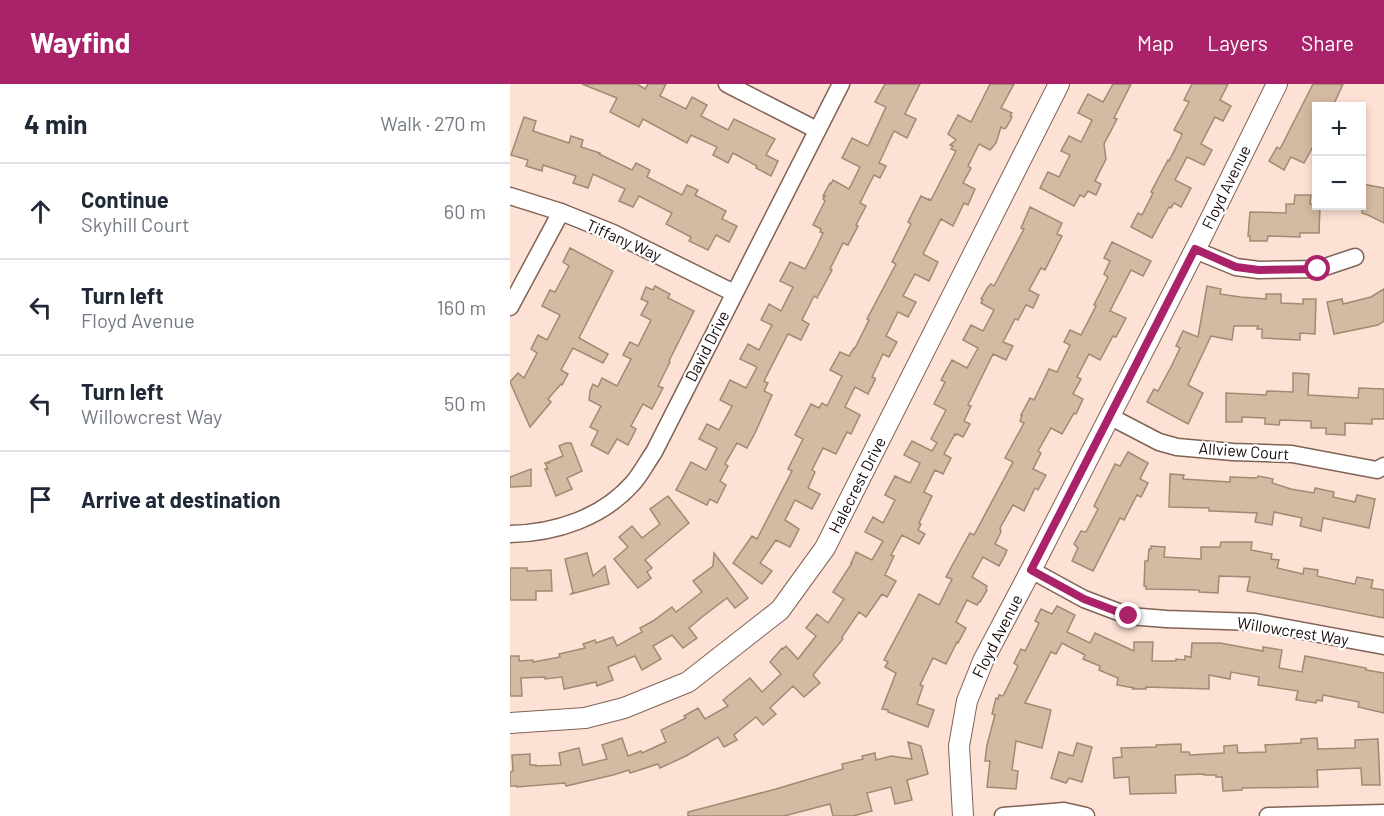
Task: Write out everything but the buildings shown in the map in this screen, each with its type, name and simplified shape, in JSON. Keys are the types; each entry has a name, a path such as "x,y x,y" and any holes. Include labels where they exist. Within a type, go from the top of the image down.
{"street":[{"path":"727,84 817,130"},
{"name":"David Drive","path":"510,534 525,534 563,527 601,511 634,482 654,452 841,84"},
{"name":"Halecrest Drive","path":"510,723 585,718 624,708 658,695 688,682 780,610 825,548 1059,84"},
{"name":"Floyd Avenue","path":"963,816 959,746 967,701 983,661 1195,249 1277,84"},
{"name":"Tiffany Way","path":"510,196 561,212 613,233 734,293"},
{"path":"510,306 561,212"},
{"path":"1195,249 1236,267 1259,270 1318,269 1355,257"},
{"name":"Allview Court","path":"1109,416 1159,442 1177,447 1292,454 1377,470 1384,466"},
{"name":"Willowcrest Way","path":"1031,570 1084,599 1129,616 1254,622 1384,646"},
{"path":"1003,816 1064,811 1086,816"},
{"path":"1268,816 1384,813"}],"route":[{"path":"1129,616 1084,599 1031,570 1195,249 1236,267 1259,270 1318,269"}]}
